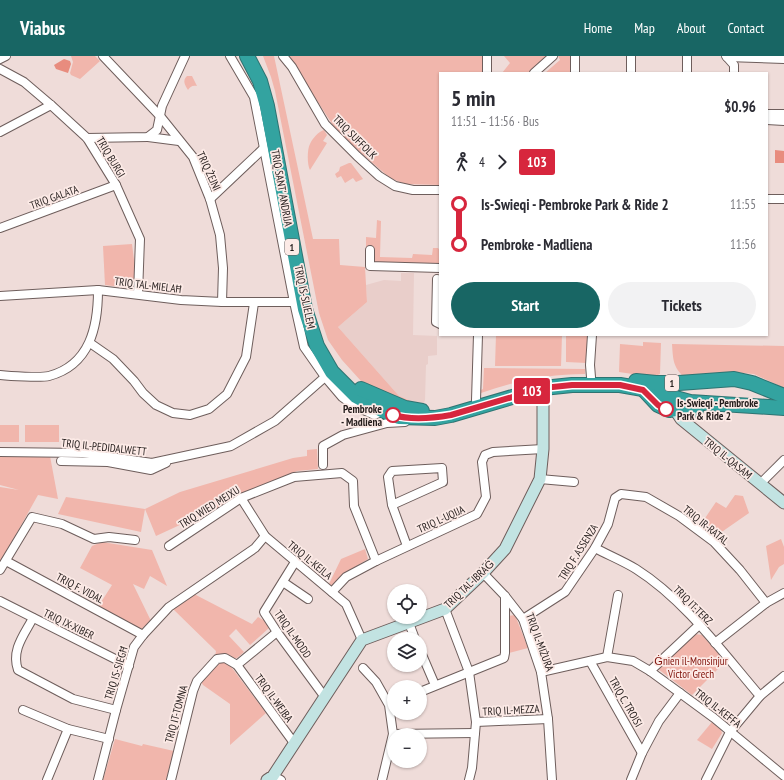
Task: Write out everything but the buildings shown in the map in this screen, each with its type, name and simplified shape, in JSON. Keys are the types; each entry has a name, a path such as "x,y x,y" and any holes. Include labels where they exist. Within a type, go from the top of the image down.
{"highway":[{"name":"TRIQ SANT' ANDRIJA","path":"248,56 260,81 267,106 305,310 317,346 332,372 356,396 379,413 399,417 435,418 451,415 543,388 560,385 644,386 734,379 752,383 784,396"},
{"name":"TRIQ SANT' ANDRIJA","path":"258,56 268,79 274,99 299,237 314,307 325,344 340,368 362,390 405,408 422,411 446,408 542,380 591,377 620,378 690,402 711,407"},
{"path":"752,383 741,385 736,389 737,397 741,401 758,406 784,408"},
{"name":"1","path":"644,386 674,389 719,386 723,390 724,394 722,398 711,407"},
{"path":"644,386 662,407 669,410 711,407 745,411 758,406"}],"main road":[{"name":"TRIQ TAL-IBRAĠ","path":"427,616 445,609 504,549 540,479 543,449 543,388"},
{"name":"TRIQ IL-QASAM","path":"675,410 681,419 784,503"},
{"name":"TRIQ TAL-IBRAĠ","path":"362,640 406,624"},
{"path":"274,779 294,743 362,640"}],"street":[{"path":"0,59 6,56"},
{"name":"TRIQ ŻEJNI","path":"103,56 160,116 192,157 210,199 220,235 223,268 222,302"},
{"path":"148,137 157,130 162,106 185,56"},
{"name":"TRIQ IS-SLIELEM","path":"230,56 254,97 263,150 304,347 325,377 342,397 353,405 379,413"},
{"name":"TRIQ SUFFOLK","path":"283,56 292,67 325,124 357,156 380,176 394,186 413,190 439,190"},
{"path":"487,56 487,72"},
{"path":"535,72 552,56"},
{"path":"575,56 575,72"},
{"path":"631,56 631,72"},
{"path":"687,56 687,72"},
{"path":"726,57 784,58"},
{"path":"726,57 734,65 734,72"},
{"name":"TRIQ BURGI","path":"0,69 24,82 87,138 116,185 140,239 138,294"},
{"path":"0,132 51,105"},
{"path":"768,114 784,114"},
{"path":"768,120 784,121"},
{"path":"87,138 148,137 180,141"},
{"path":"210,199 263,150"},
{"name":"TRIQ GALATA","path":"0,228 116,185"},
{"path":"768,199 784,199"},
{"path":"370,250 370,266 439,268"},
{"path":"437,279 436,322 439,324"},
{"path":"0,375 48,376 65,370 78,359 90,343 98,311 98,290"},
{"name":"TRIQ TAL-MIELAĦ","path":"0,296 98,290 181,300 254,303 294,302"},
{"path":"90,343 113,359 134,381 143,394 156,405 173,413 190,415 209,409 227,394 246,356 254,303"},
{"path":"476,400 478,336"},
{"path":"591,377 590,365 592,336"},
{"name":"TRIQ IL-PEDIDALWETT","path":"0,452 83,453 152,463 231,446 275,421 325,377"},
{"path":"379,413 380,426"},
{"path":"323,465 323,446 343,435 387,424 419,422 435,418"},
{"name":"TRIQ L-UQIJA","path":"332,592 346,577 407,546 477,514 486,497 482,462 485,455 493,452 543,449"},
{"path":"61,461 108,462 151,470 177,458"},
{"path":"760,484 784,460"},
{"path":"392,505 444,482 442,468 392,471 388,477 392,505 407,546"},
{"name":"TRIQ WIED MEJXU","path":"169,546 241,498 294,477 342,473 353,481 354,506 376,561"},
{"path":"540,479 574,482"},
{"name":"TRIQ IR-RATAL","path":"615,498 621,494 646,497 679,516 714,542 740,570 766,603"},
{"name":"TRIQ IL-KEJLA","path":"241,498 265,536 346,604 362,640"},
{"name":"TRIQ F. ASSENZA","path":"523,619 565,592 595,548 608,524 615,498"},
{"path":"0,570 32,517 62,524 94,539 109,537 135,540"},
{"name":"TRIQ IS-SIEGĦ","path":"98,780 134,647 169,607 255,548 265,536"},
{"name":"TRIQ IT-TERZ","path":"595,548 636,569 679,604 715,643 760,696"},
{"name":"TRIQ F. VIDAL","path":"6,561 143,635"},
{"name":"TRIQ IL-MODD","path":"295,562 264,612 324,696"},
{"name":"TRIQ IL-MIŻURA","path":"482,573 505,596 523,619 541,672 548,719 552,780"},
{"path":"283,582 308,599"},
{"path":"715,643 766,603 784,593"},
{"path":"607,657 618,595"},
{"path":"427,689 504,658 505,596"},
{"name":"TRIQ IX-XIBER","path":"0,601 129,666"},
{"path":"445,609 469,672 476,722 469,780"},
{"path":"33,618 16,652 16,663 18,670 72,699 116,710"},
{"path":"650,671 699,625"},
{"path":"237,665 277,632"},
{"name":"TRIQ IL-KEFFA","path":"541,672 607,657 633,661 650,671 680,693 784,776"},
{"name":"TRIQ IT-TOMNA","path":"171,780 192,692 197,681 217,660 225,658 237,665"},
{"name":"TRIQ C. TROISI","path":"590,661 642,753"},
{"name":"TRIQ IL-WEJBA","path":"237,665 294,743"},
{"path":"427,666 435,685"},
{"path":"363,668 376,682 387,698"},
{"path":"706,780 730,732 760,696 784,676"},
{"path":"631,780 642,753 659,722 680,693"},
{"path":"22,710 68,729 109,739"},
{"name":"TRIQ IL-MEZZA","path":"476,722 548,719"},
{"path":"47,780 68,729"},
{"path":"427,734 475,733"},
{"path":"382,780 387,759"}],"shaded area":[{"path":"64,59 70,61 71,64 68,73 56,69 54,65"},
{"path":"775,150 784,151 784,163 775,163"},
{"path":"401,273 414,273 413,335 437,336 437,355 428,356 428,364 426,365 425,400 423,406 399,396 338,327 367,302 366,285 384,280 401,281"}],"green space":[{"path":"71,56 95,56 100,61 80,79 71,75 70,73 73,62"},
{"path":"263,56 274,56 313,239 339,239 340,265 365,267 367,302 338,327 399,396 423,406 381,396 361,381 342,360 328,340 319,313 275,91"},
{"path":"288,56 484,56 483,72 439,72 439,185 405,184 390,178 338,133"},
{"path":"504,56 548,56 530,72 503,72 510,63"},
{"path":"558,56 570,56 570,72 546,72 560,60"},
{"path":"187,76 192,76 197,86 191,86 188,90 184,81"},
{"path":"324,130 327,135 323,141 327,143 310,170 308,161 309,146 312,140"},
{"path":"351,163 363,179 356,182 353,178 345,183 341,176 337,178 335,174 339,171 340,167"},
{"path":"377,220 381,221 380,257 412,258 413,254 432,255 433,248 438,248 439,266 366,264 366,237 376,238"},
{"path":"132,244 135,268 134,282 128,288 105,285 103,246"},
{"path":"496,336 562,336 561,366 495,366"},
{"path":"566,336 588,336 587,363 566,362"},
{"path":"643,342 661,343 660,374 653,377 619,372 620,344 643,346"},
{"path":"672,344 784,346 784,388 754,374 731,372 684,377 674,362"},
{"path":"484,368 585,369 585,374 558,375 532,379 481,393 481,390 483,389"},
{"path":"0,425 19,425 19,442 0,442"},
{"path":"25,425 59,425 59,442 25,442"},
{"path":"317,449 318,469 297,471 156,536 145,509 180,492 293,458 307,456 307,450"},
{"path":"50,456 58,499 38,495 0,561 0,487 19,490 0,485 0,457"},
{"path":"735,495 743,496 749,513 713,538 699,527 716,502 726,508"},
{"path":"66,497 145,509 141,532 58,514"},
{"path":"781,539 784,547 784,564 779,567 771,580 766,546"},
{"path":"102,542 152,550 167,586 150,576 144,589 133,584 151,621 141,629 98,607 112,585 80,568 92,546"},
{"path":"365,549 368,559 345,573 332,586 329,584 341,559"},
{"path":"194,594 252,624 258,617 267,622 269,628 250,645 236,629 229,636 244,652 237,658 232,658 224,654 215,657 216,651 173,609"},
{"path":"515,615 528,648 509,653 508,616"},
{"name":"Ġnien il-Monsinjur Victor Grech","path":"695,634 702,635 726,661 692,695 658,669"},
{"path":"222,661 229,664 266,713 230,745 230,704 201,682"},
{"path":"712,722 721,730 722,733 712,749 697,740"},
{"path":"115,739 142,746 143,744 174,751 166,780 103,780"}],"bus line":[{"name":"103","path":"393,415 399,417 435,418 451,415 543,388 560,385 620,385 643,390 658,405 666,409"}],"place":[{"name":"Is-Swieqi - Pembroke Park & Ride 2","path":"666,409"},
{"name":"Pembroke - Madliena","path":"393,415"}]}
